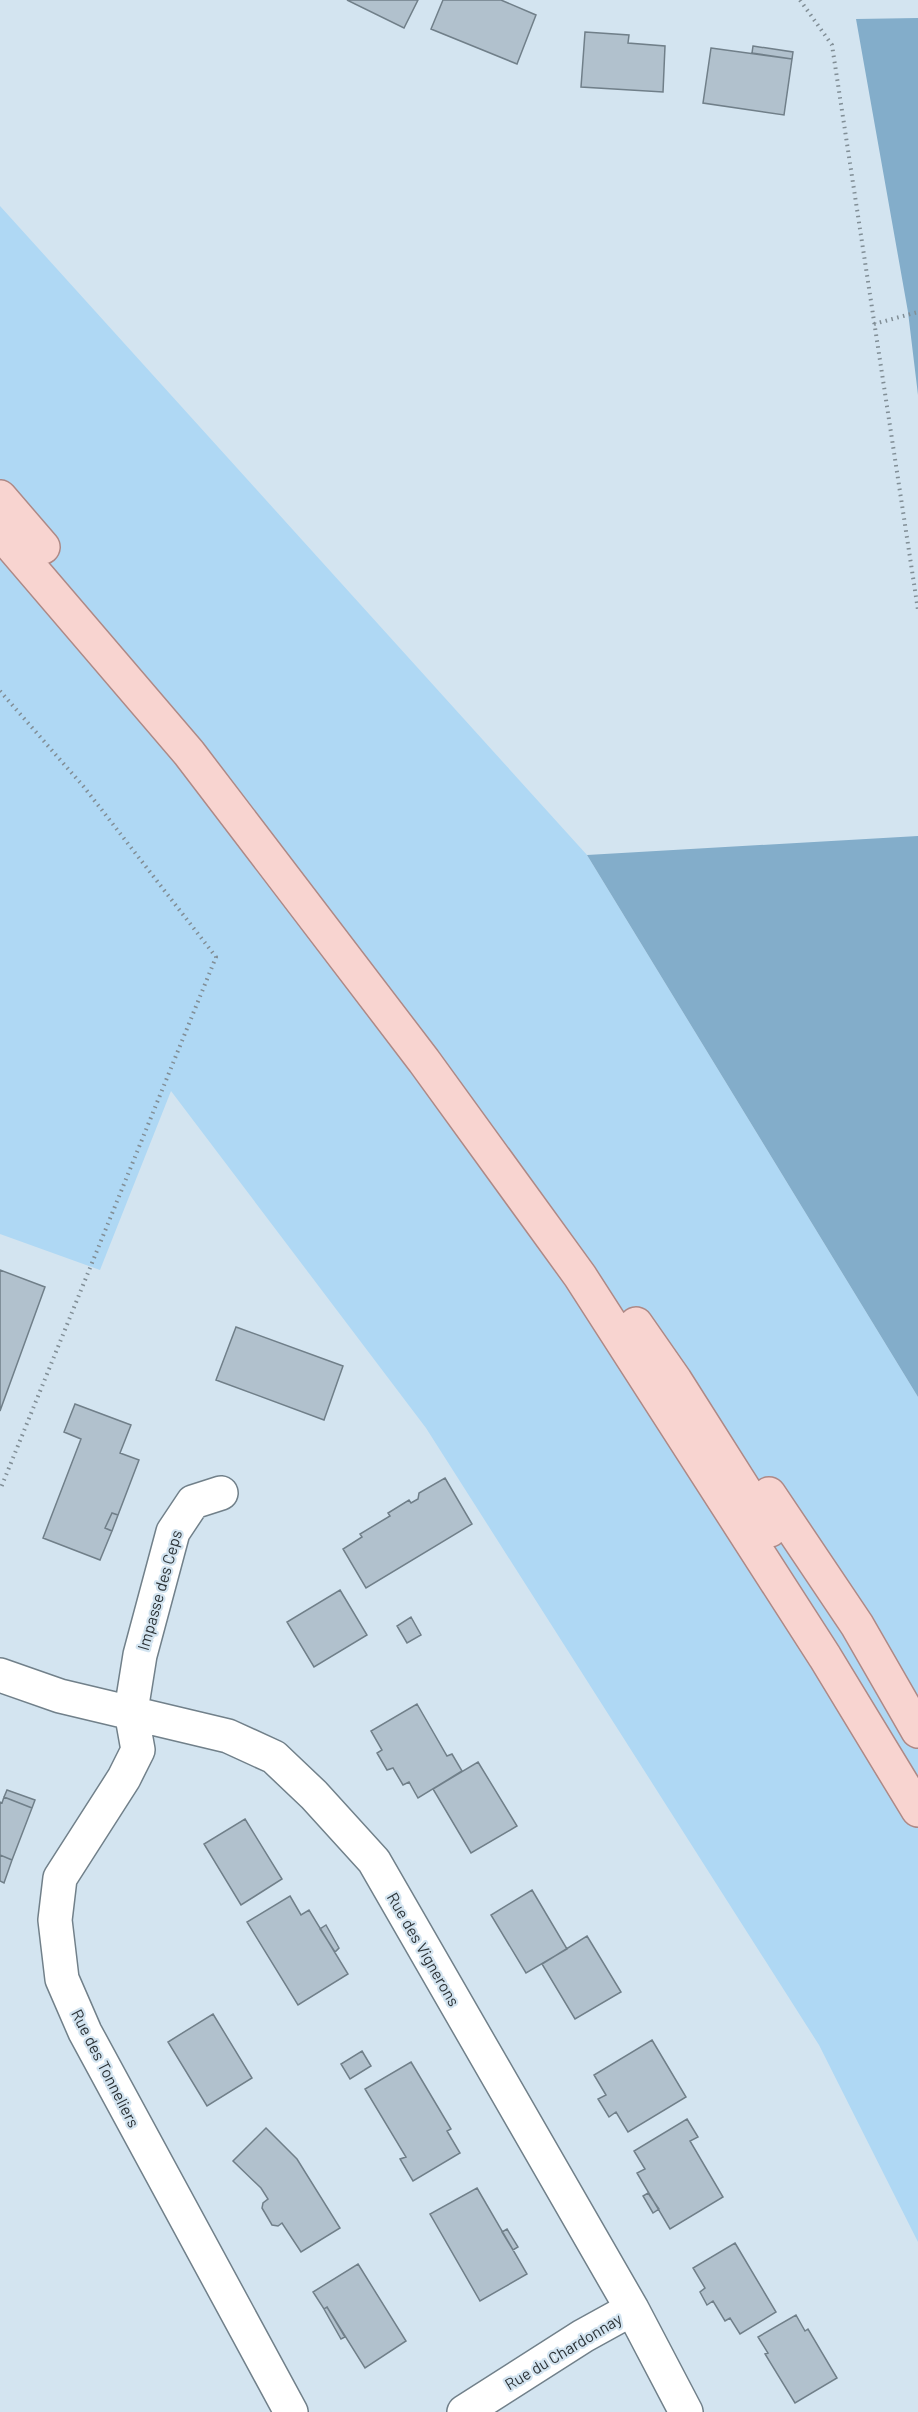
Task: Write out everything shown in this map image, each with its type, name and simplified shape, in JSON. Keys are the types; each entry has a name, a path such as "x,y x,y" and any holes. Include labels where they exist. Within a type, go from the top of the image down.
{"main road":[{"path":"0,497 193,723 439,1042 675,1380 877,1698 918,1772"},
{"path":"0,532 189,753 424,1061 573,1266 825,1657 918,1810"},
{"path":"675,1380 717,1417 857,1625 918,1731"}],"street":[{"name":"Impasse des Ceps","path":"132,1711 140,1655 172,1532 193,1502 221,1492"},
{"name":"Rue des Vignerons","path":"0,1675 60,1696 132,1711 228,1736 274,1757 314,1795 374,1861 632,2309 686,2412"},
{"name":"Rue des Tonneliers","path":"132,1711 138,1750 124,1778 60,1878 55,1920 62,1979 85,2032 291,2412"},
{"name":"Rue du Chardonnay","path":"464,2412 583,2336 632,2309"}],"path":[{"path":"800,0 832,45 918,610"},
{"path":"874,324 918,312"},
{"path":"0,691 84,787 216,957 0,1490"}],"shaded area":[{"path":"918,18 918,395 908,312 856,19"},
{"path":"0,206 587,855 918,1397 918,2242 819,2045 426,1428 171,1091 100,1270 0,1234"},
{"path":"918,836 918,1397 587,855"}],"building":[{"path":"347,0 418,0 404,28"},
{"path":"443,0 501,0 536,15 517,64 431,29"},
{"path":"585,32 629,35 628,43 665,46 663,92 581,87"},
{"path":"753,46 793,52 792,59 752,53"},
{"path":"711,48 792,59 784,115 703,103"},
{"path":"0,1270 45,1287 0,1411"},
{"path":"236,1327 343,1366 324,1420 216,1380"},
{"path":"75,1404 131,1425 120,1453 139,1460 118,1515 112,1513 105,1528 112,1531 100,1560 43,1538 81,1439 64,1432"},
{"path":"445,1478 472,1524 366,1588 343,1549 362,1537 360,1534 390,1516 388,1513 409,1500 411,1503 418,1499 419,1493"},
{"path":"112,1513 118,1515 112,1531 105,1528"},
{"path":"340,1590 367,1635 314,1667 287,1622"},
{"path":"411,1617 421,1635 407,1643 397,1626"},
{"path":"417,1704 447,1756 452,1754 462,1771 418,1798 409,1782 403,1785 393,1768 387,1770 377,1753 382,1750 371,1731"},
{"path":"478,1762 517,1826 471,1853 433,1789"},
{"path":"7,1790 35,1800 32,1808 4,1797"},
{"path":"4,1797 32,1808 12,1860 0,1855 0,1802 2,1803"},
{"path":"245,1819 282,1879 241,1905 204,1844"},
{"path":"0,1855 12,1860 4,1883 0,1881"},
{"path":"532,1890 567,1949 526,1973 491,1915"},
{"path":"290,1896 301,1915 309,1910 348,1974 298,2005 247,1922"},
{"path":"326,1925 339,1948 335,1952 320,1929"},
{"path":"587,1936 621,1992 575,2019 542,1964"},
{"path":"213,2014 252,2078 207,2106 168,2042"},
{"path":"652,2040 686,2097 628,2132 616,2112 609,2117 598,2099 606,2095 594,2075"},
{"path":"362,2051 371,2066 350,2079 341,2064"},
{"path":"411,2062 451,2129 447,2131 460,2153 413,2181 400,2159 406,2157 365,2089"},
{"path":"687,2119 698,2137 690,2141 723,2197 670,2229 637,2173 645,2169 634,2151"},
{"path":"266,2128 297,2159 340,2228 301,2252 282,2223 278,2226 272,2225 262,2208 263,2203 268,2199 261,2188 233,2161"},
{"path":"477,2188 527,2274 480,2301 430,2214"},
{"path":"648,2193 659,2209 653,2213 643,2196"},
{"path":"507,2229 518,2247 513,2250 502,2232"},
{"path":"735,2243 776,2312 740,2334 730,2318 725,2321 713,2301 707,2305 700,2292 705,2288 693,2268"},
{"path":"358,2264 406,2341 365,2368 327,2307 324,2309 313,2292"},
{"path":"327,2307 345,2337 341,2339 324,2309"},
{"path":"796,2315 805,2331 808,2329 837,2378 795,2403 765,2354 768,2353 758,2337"}]}
